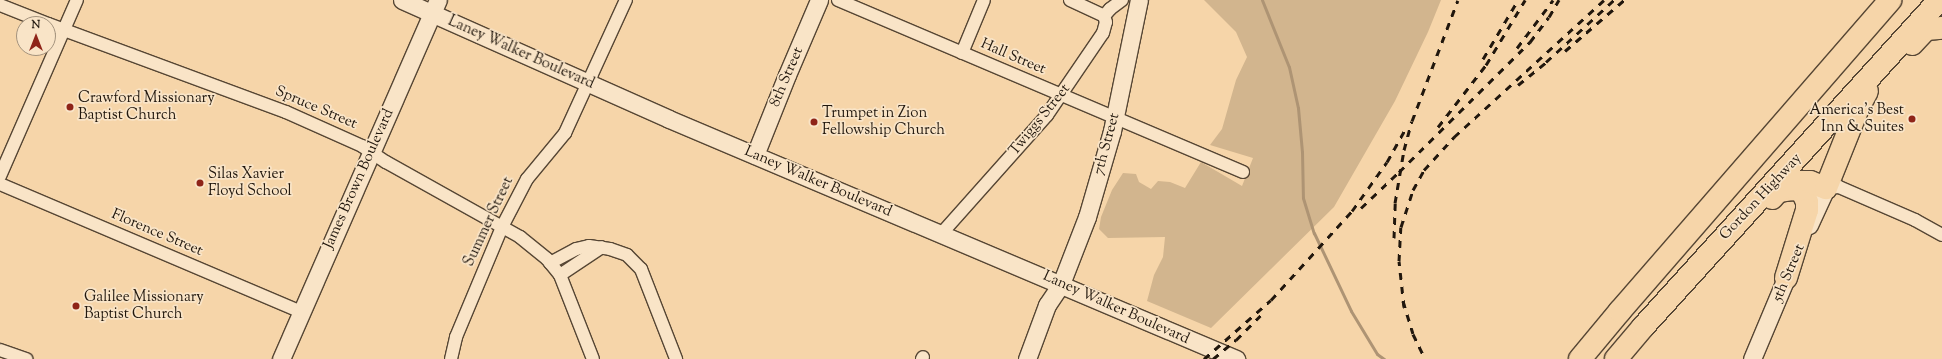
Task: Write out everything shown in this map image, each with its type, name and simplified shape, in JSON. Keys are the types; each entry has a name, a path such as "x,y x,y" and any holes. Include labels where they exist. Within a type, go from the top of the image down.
{"highway":[{"path":"1826,74 1878,0"},
{"name":"Gordon Highway","path":"1580,359 1890,0"},
{"name":"Gordon Highway","path":"1616,359 1642,327 1839,111 1873,79 1940,0"},
{"path":"1620,359 1654,326 1778,191 1796,182 1803,181 1826,188 1858,108 1873,79 1883,76 1926,29 1942,28"},
{"path":"1778,191 1792,189 1799,190 1803,193 1807,210 1786,278"}],"main road":[{"name":"Laney Walker Boulevard","path":"402,0 436,7 589,84 942,233 1212,351 1236,359"},
{"name":"8th Street","path":"755,155 819,0"},
{"name":"7th Street","path":"1061,284 1088,217 1115,118 1139,0"},
{"name":"James Brown Boulevard","path":"281,359 436,7"},
{"name":"5th Street","path":"1752,359 1826,188"},
{"path":"1027,359 1047,305 1061,284"}],"street":[{"path":"0,176 77,0"},
{"name":"Summer Street","path":"451,359 458,331 502,227 527,179 565,134 626,0"},
{"name":"Hall Street","path":"838,0 1243,172"},
{"path":"962,53 984,0"},
{"path":"1070,0 1104,16 1110,8 1122,0"},
{"name":"Spruce Street","path":"0,5 28,16"},
{"name":"Twiggs Street","path":"942,233 1042,120 1061,95 1103,33 1106,22 1104,16"},
{"name":"Spruce Street","path":"56,27 286,112 371,152 386,162 502,227 530,245 550,263 560,275 593,359"},
{"name":"Florence Street","path":"0,184 302,312"},
{"path":"1826,188 1839,187 1915,220 1942,235"},
{"path":"550,263 576,250 588,246 602,247 627,254 641,269 676,359"},
{"path":"560,275 602,247"},
{"path":"0,350 26,359"}],"shaded area":[{"path":"1204,0 1441,0 1428,32 1395,101 1334,207 1211,328 1147,301 1154,275 1163,257 1165,237 1108,238 1099,229 1101,217 1112,190 1123,173 1136,174 1139,182 1151,189 1158,181 1170,182 1185,188 1201,162 1242,186 1253,158 1210,145 1222,129 1236,80 1247,57 1236,32"}],"waterway":[{"path":"1262,0 1289,67 1298,108 1302,152 1303,198 1314,233 1351,311 1377,354 1384,359"}],"railway":[{"path":"1394,238 1395,203 1404,150 1412,121 1458,0"},
{"path":"1483,59 1518,0"},
{"path":"1438,127 1486,65 1525,0"},
{"path":"1517,48 1553,0"},
{"path":"1361,208 1530,42 1549,17 1559,0"},
{"path":"1404,307 1399,261 1401,227 1413,190 1424,170 1454,137 1604,0"},
{"path":"1518,85 1546,62 1614,0"},
{"path":"1565,51 1624,0"},
{"path":"1204,359 1271,300 1352,211 1387,162 1407,126"},
{"path":"1403,301 1413,334 1425,359"},
{"path":"1213,359 1236,340 1261,315"}],"place":[{"name":"Crawford Missionary Baptist Church","path":"70,107"},
{"name":"America's Best Inn & Suites","path":"1912,119"},
{"name":"Trumpet in Zion Fellowship Church","path":"814,122"},
{"name":"Silas Xavier Floyd School","path":"200,183"},
{"name":"Galilee Missionary Baptist Church","path":"76,306"}]}
